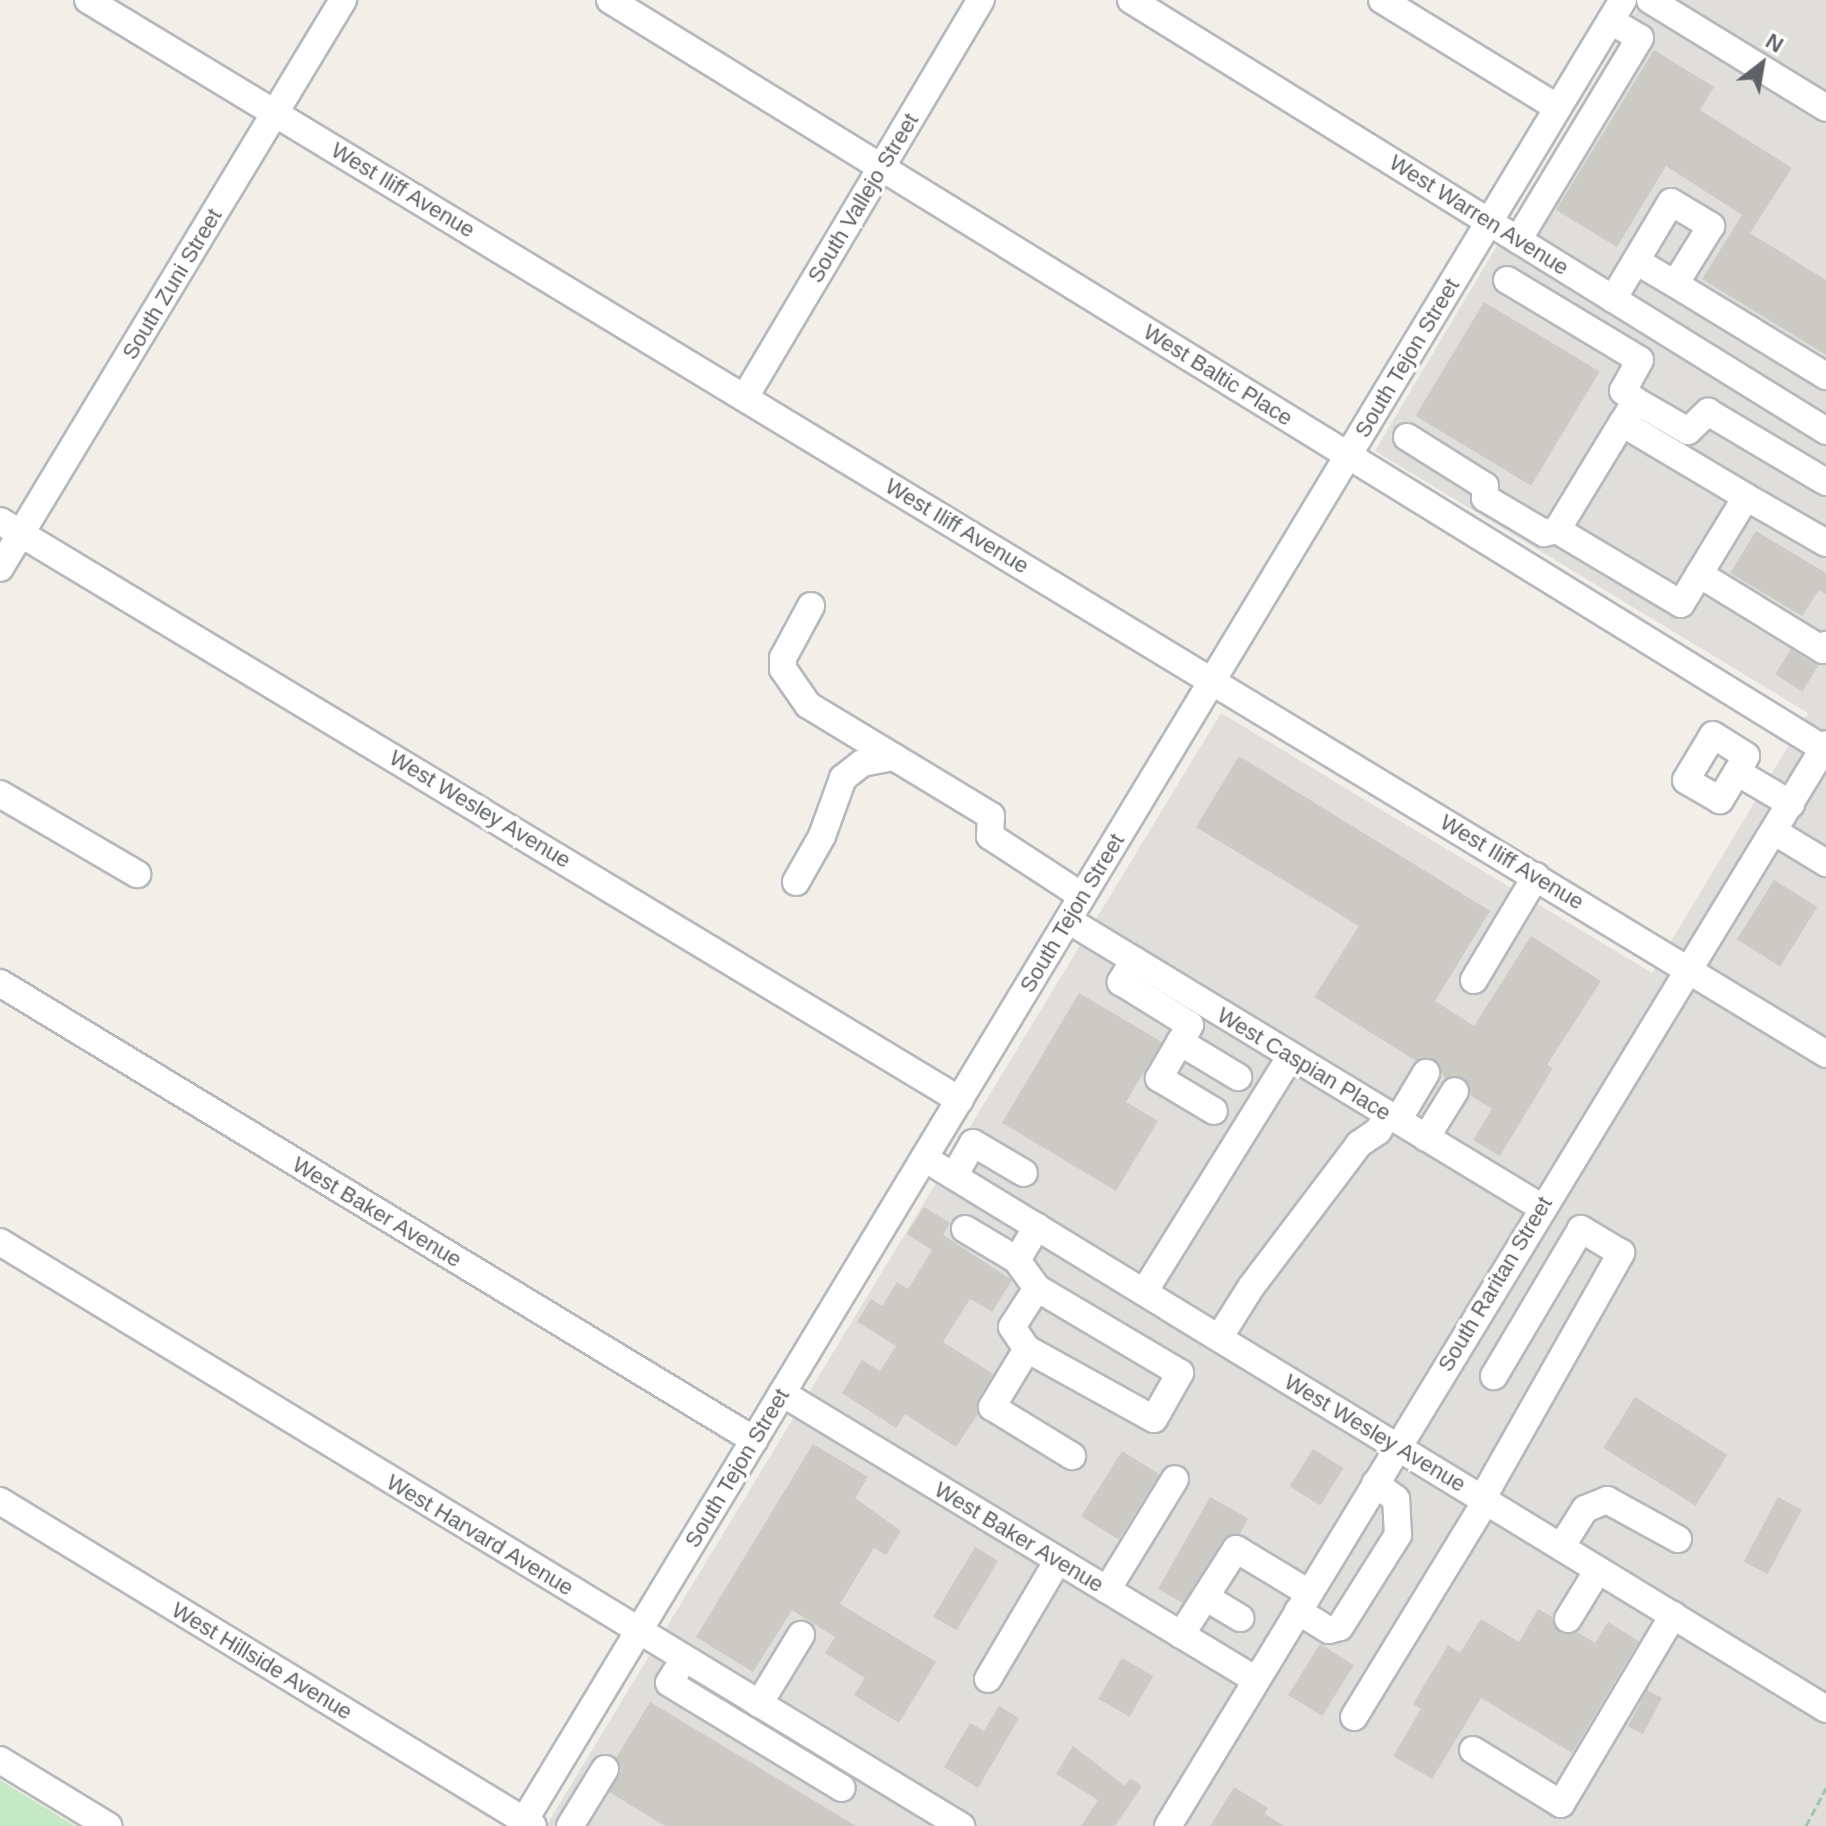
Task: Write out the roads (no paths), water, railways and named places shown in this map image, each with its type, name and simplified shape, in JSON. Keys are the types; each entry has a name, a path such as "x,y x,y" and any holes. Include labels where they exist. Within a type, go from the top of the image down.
{"street":[{"name":"West Iliff Avenue","path":"89,0 1826,1054"},
{"name":"South Zuni Street","path":"0,568 10,527 343,0"},
{"name":"West Baltic Place","path":"610,0 1825,747"},
{"name":"South Vallejo Street","path":"745,397 981,0"},
{"name":"West Warren Avenue","path":"1131,0 1826,431"},
{"path":"1382,0 1558,108"},
{"path":"1650,0 1826,108"},
{"name":"South Tejon Street","path":"526,1824 782,1393 1617,10"},
{"path":"1518,240 1640,38 1617,10"},
{"path":"1613,299 1671,202 1711,226 1675,284"},
{"path":"1636,261 1826,376"},
{"path":"1507,280 1640,360 1623,391 1629,412 1746,497 1826,543"},
{"path":"1629,412 1688,431 1708,412 1826,482"},
{"path":"1557,530 1629,412"},
{"path":"1407,437 1485,486 1485,498 1544,533 1557,530 1681,604 1746,497"},
{"name":"West Wesley Avenue","path":"10,527 960,1100"},
{"path":"1699,574 1823,650 1826,645"},
{"path":"811,606 783,658 783,669 808,705 991,816 990,836 1082,896"},
{"name":"South Raritan Street","path":"1168,1826 1541,1207 1825,747"},
{"path":"796,882 822,836 843,778 862,763 893,757"},
{"path":"1737,772 1791,804"},
{"path":"0,794 137,874"},
{"path":"1775,832 1826,863"},
{"path":"1474,980 1536,876"},
{"name":"West Caspian Place","path":"1068,920 1134,960 1191,1023 1291,1056 1541,1207"},
{"name":"West Baker Avenue","path":"0,983 754,1440"},
{"path":"1214,1111 1159,1078 1191,1023 1238,1077"},
{"path":"1144,1292 1291,1056"},
{"path":"1219,1338 1251,1287 1359,1144 1393,1118 1426,1073"},
{"path":"1426,1138 1455,1091"},
{"path":"954,1176 973,1143 1024,1173"},
{"name":"West Wesley Avenue","path":"924,1158 1826,1709"},
{"path":"1017,1260 1037,1227"},
{"path":"965,1229 1017,1260 1037,1288 1180,1373 1154,1419 1027,1349 1012,1327 1037,1288"},
{"path":"1354,1717 1484,1500 1621,1253 1581,1229 1494,1376"},
{"name":"West Harvard Avenue","path":"0,1242 961,1826"},
{"path":"1027,1349 992,1407 1072,1456"},
{"name":"West Baker Avenue","path":"782,1393 1256,1680"},
{"path":"1107,1590 1175,1479"},
{"path":"1181,1635 1236,1549 1303,1602 1329,1630 1340,1627 1398,1535 1396,1499 1375,1483"},
{"path":"1561,1547 1585,1509 1607,1500 1678,1539"},
{"name":"West Hillside Avenue","path":"0,1501 526,1824"},
{"path":"988,1679 1058,1560"},
{"path":"1568,1619 1598,1570"},
{"path":"1207,1598 1240,1618"},
{"path":"1473,1750 1561,1804 1673,1615"},
{"path":"759,1704 801,1635"},
{"path":"684,1659 669,1683 842,1788"},
{"path":"791,1758 806,1732"},
{"path":"0,1760 108,1826"},
{"path":"570,1826 605,1769"}]}
